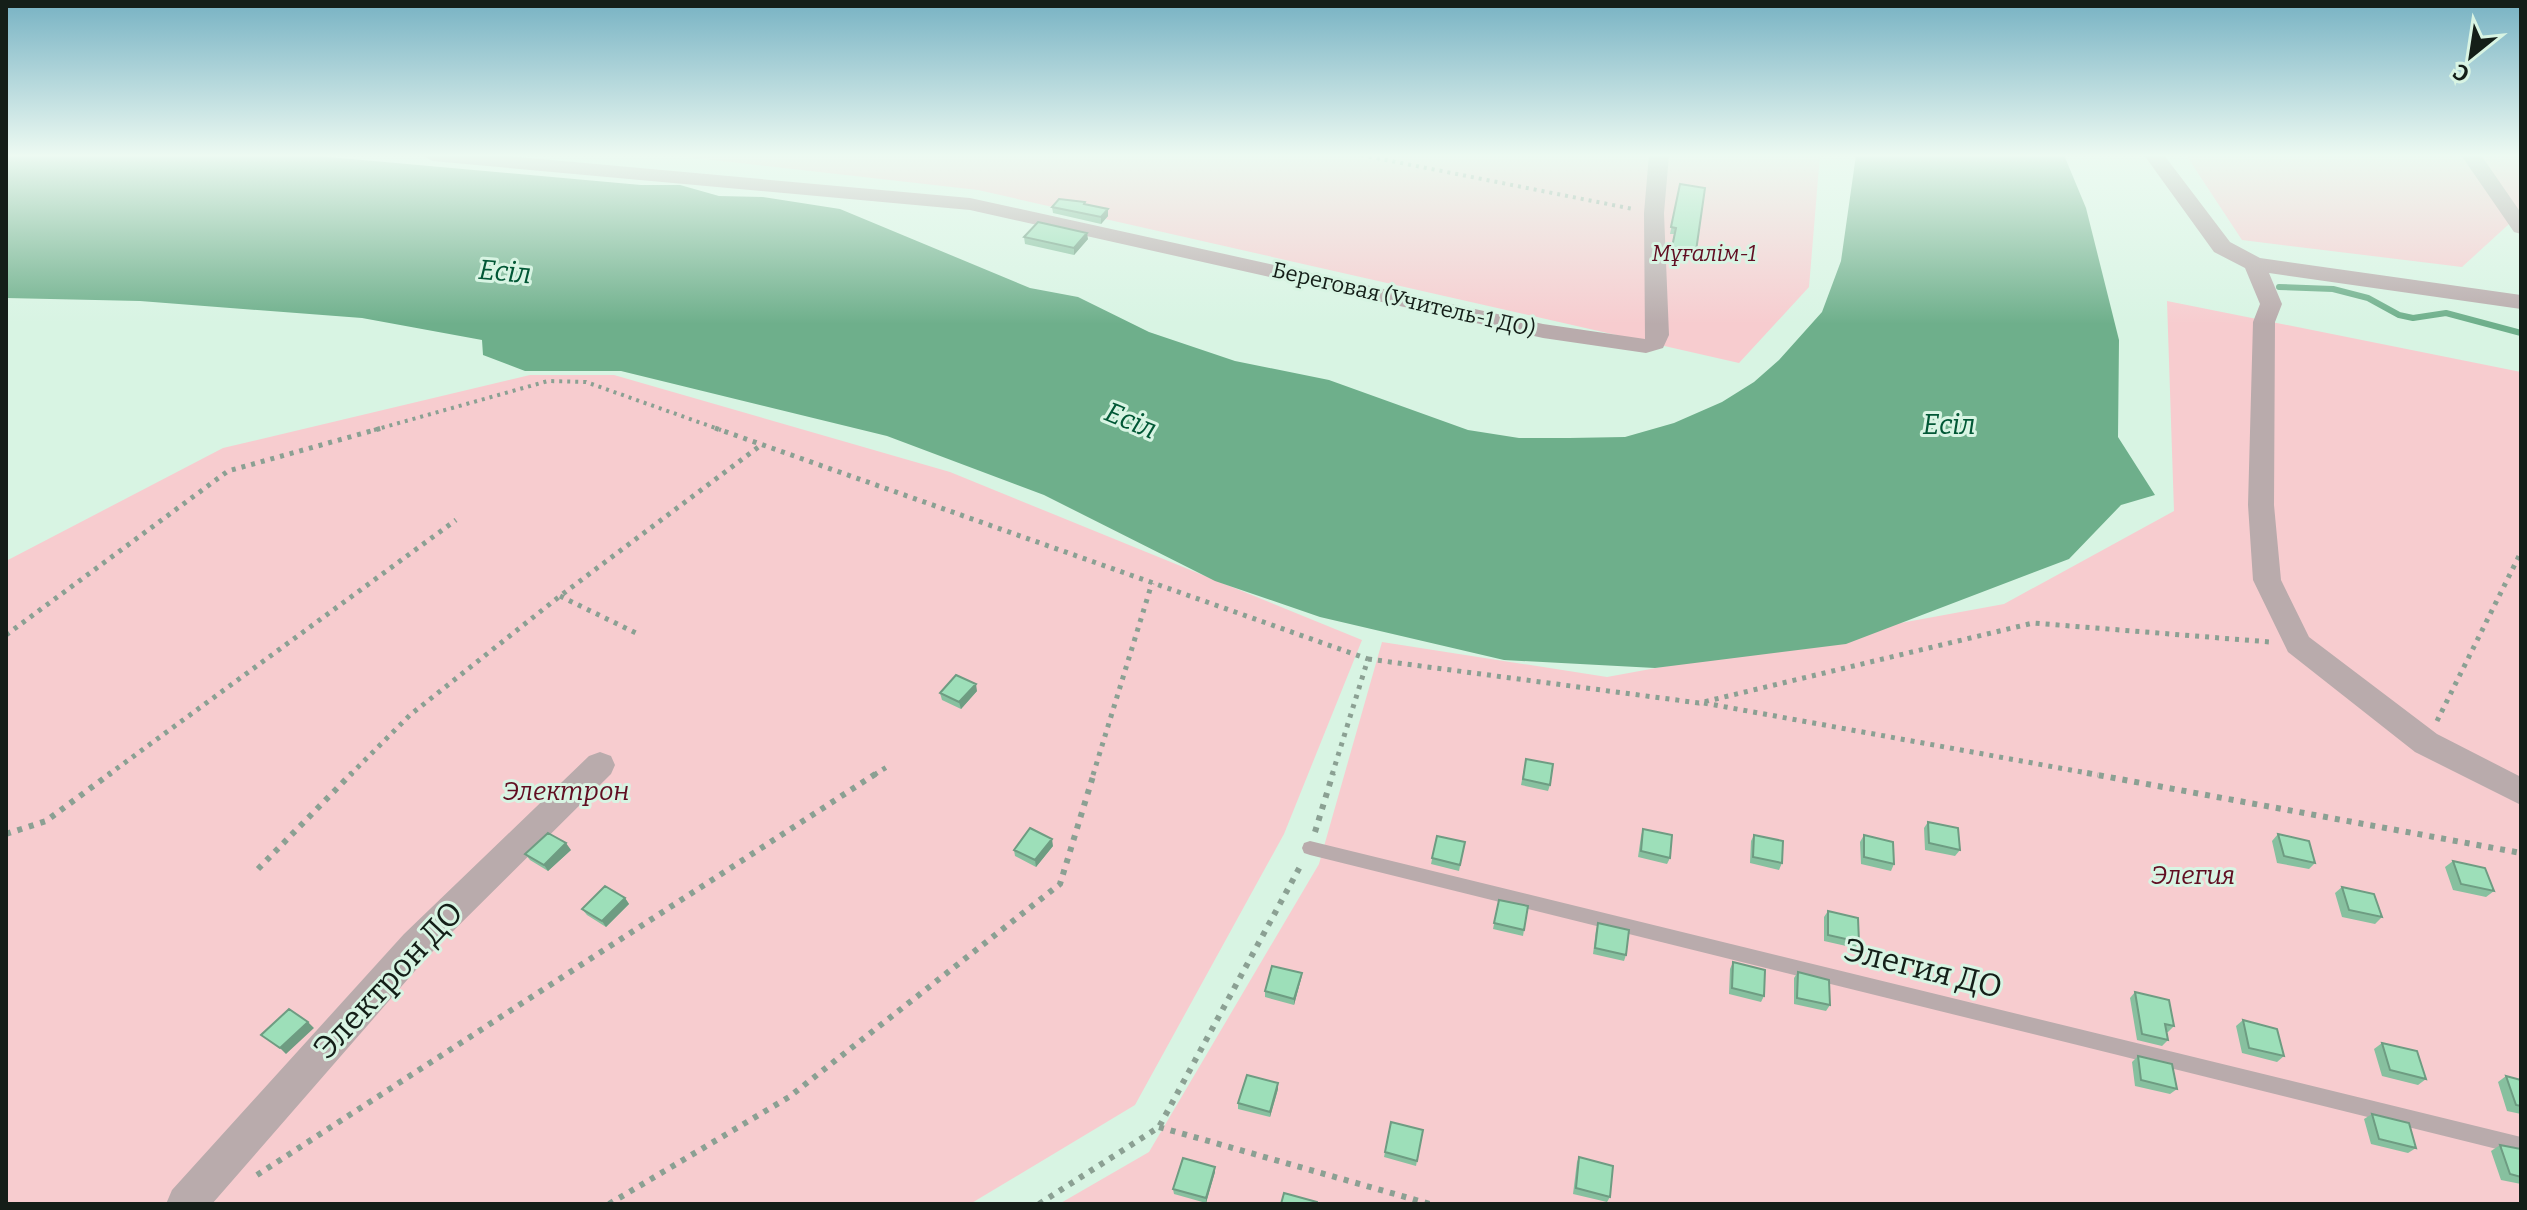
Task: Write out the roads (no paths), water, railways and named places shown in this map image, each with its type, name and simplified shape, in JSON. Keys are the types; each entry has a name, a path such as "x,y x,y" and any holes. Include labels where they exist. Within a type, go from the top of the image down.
{"street":[{"name":"Береговая (Учитель-1 ДО)","path":"1004,211 1543,331 1646,346 1655,343 1658,335 1654,211"},
{"path":"2196,211 2222,247 2254,264 2521,302"},
{"path":"2510,211 2521,228"},
{"path":"2254,264 2271,304 2264,322 2263,353 2261,505 2267,580 2298,644 2426,743 2521,792"},
{"name":"Электрон ДО","path":"186,1204 416,945 600,765"}],"lane":[{"name":"Элегия ДО","path":"1310,848 2521,1146"}],"water":[{"name":"Есіл","path":"6,211 846,211 1030,288 1078,297 1149,332 1235,361 1329,380 1468,430 1519,438 1625,437 1674,423 1722,402 1754,382 1779,360 1822,312 1841,261 1848,211 2087,211 2119,340 2118,437 2155,495 2121,505 2069,559 1846,644 1655,668 1504,660 1320,617 1215,581 1044,495 887,436 621,371 525,371 483,355 482,340 362,318 140,301 6,298"}],"waterway":[{"path":"2279,287 2333,289 2368,298 2399,315 2413,318 2446,313 2521,333"}],"park label":[{"name":"Мұғалім-1","path":"1704,253"},
{"name":"Электрон","path":"566,791"},
{"name":"Элегия","path":"2193,875"}]}
